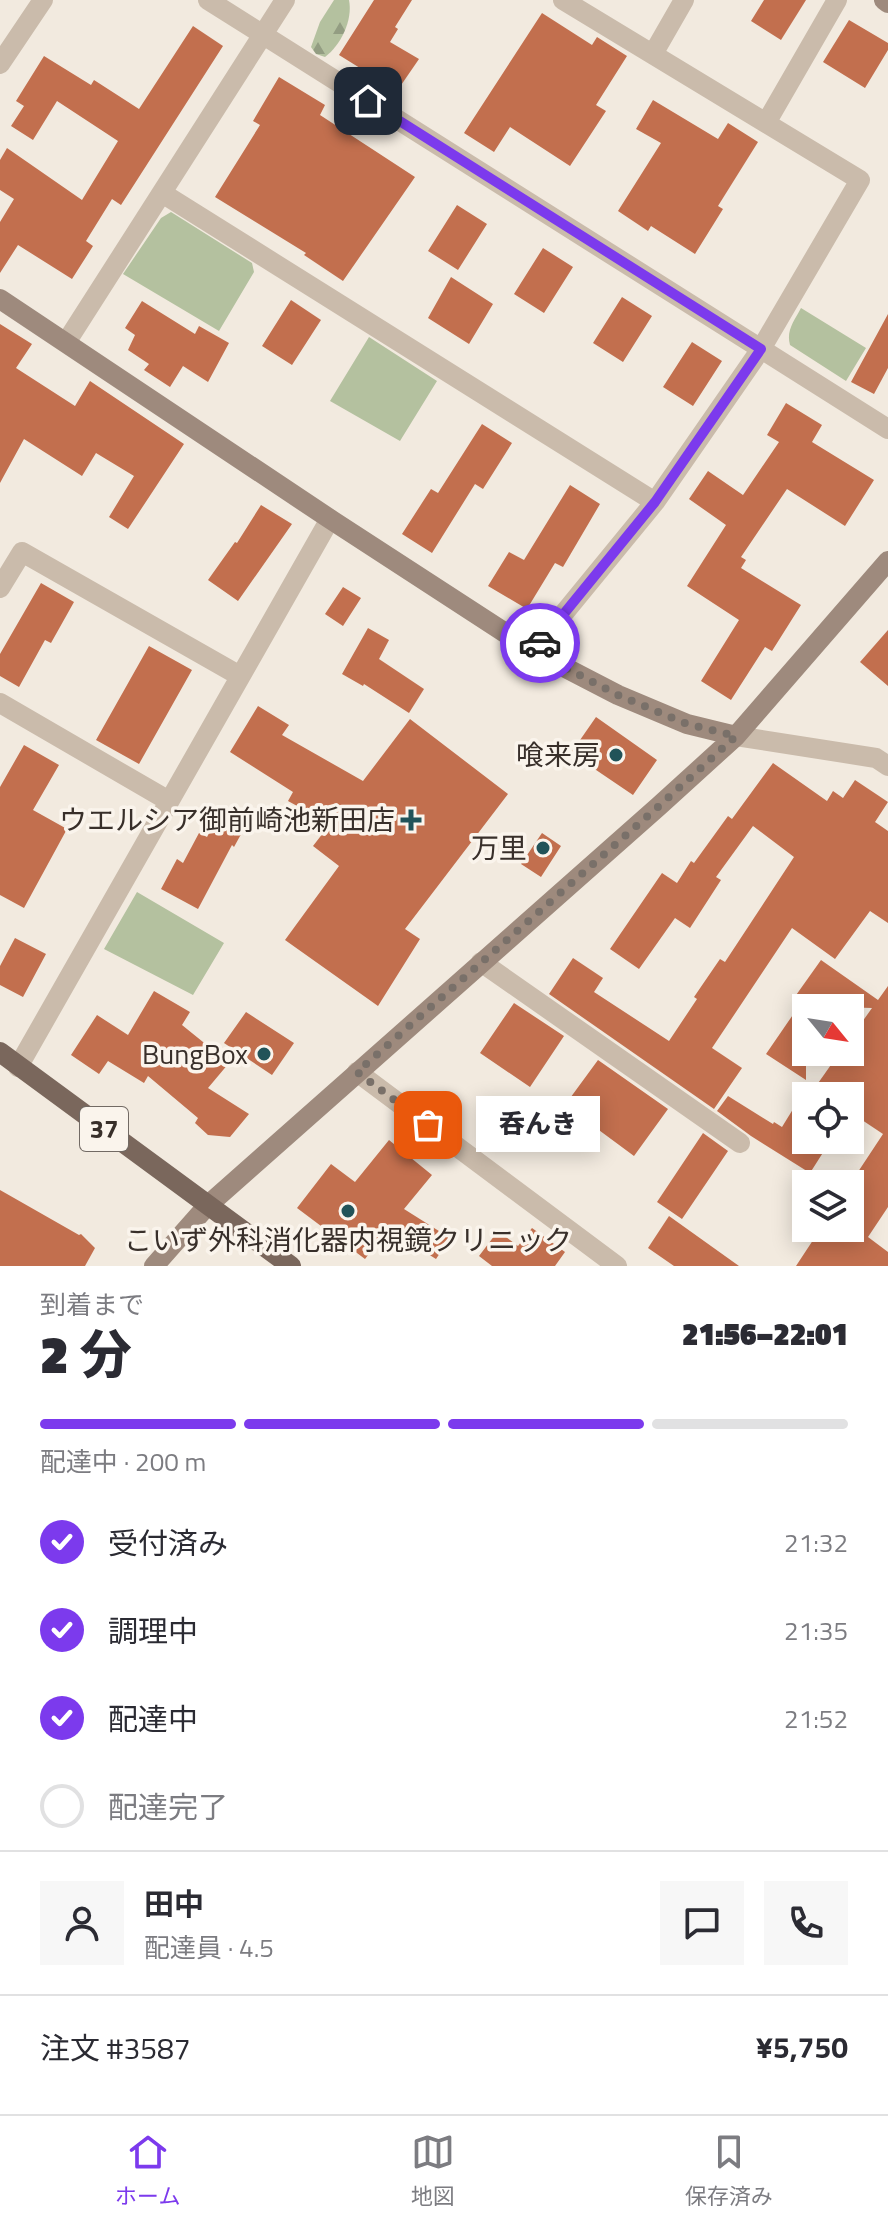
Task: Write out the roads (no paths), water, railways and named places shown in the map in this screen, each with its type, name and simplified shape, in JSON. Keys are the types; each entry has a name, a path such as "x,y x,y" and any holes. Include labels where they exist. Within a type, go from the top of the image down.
{"main road":[{"name":"37","path":"0,1052 291,1266"}],"street":[{"path":"0,64 43,0"},
{"path":"208,0 888,429"},
{"path":"67,341 285,0"},
{"path":"533,651 655,502 761,349 860,180 563,0"},
{"path":"653,54 684,0"},
{"path":"766,123 837,0"},
{"path":"162,193 655,502"},
{"path":"0,299 533,651 687,724 736,736 876,758 888,766"},
{"path":"18,1067 330,519"},
{"path":"0,588 22,552 240,676"},
{"path":"154,1266 207,1206 736,736 888,561"},
{"path":"0,703 169,801"},
{"path":"481,962 740,1143"},
{"path":"357,1072 617,1266"}],"place":[{"name":"喰来房","path":"616,755"},
{"name":"ウエルシア御前崎池新田店","path":"411,820"},
{"name":"万里","path":"543,848"},
{"name":"BungBox","path":"264,1054"},
{"name":"呑んき","path":"428,1125"},
{"name":"こいず外科消化器内視鏡クリニック","path":"348,1211"}]}
